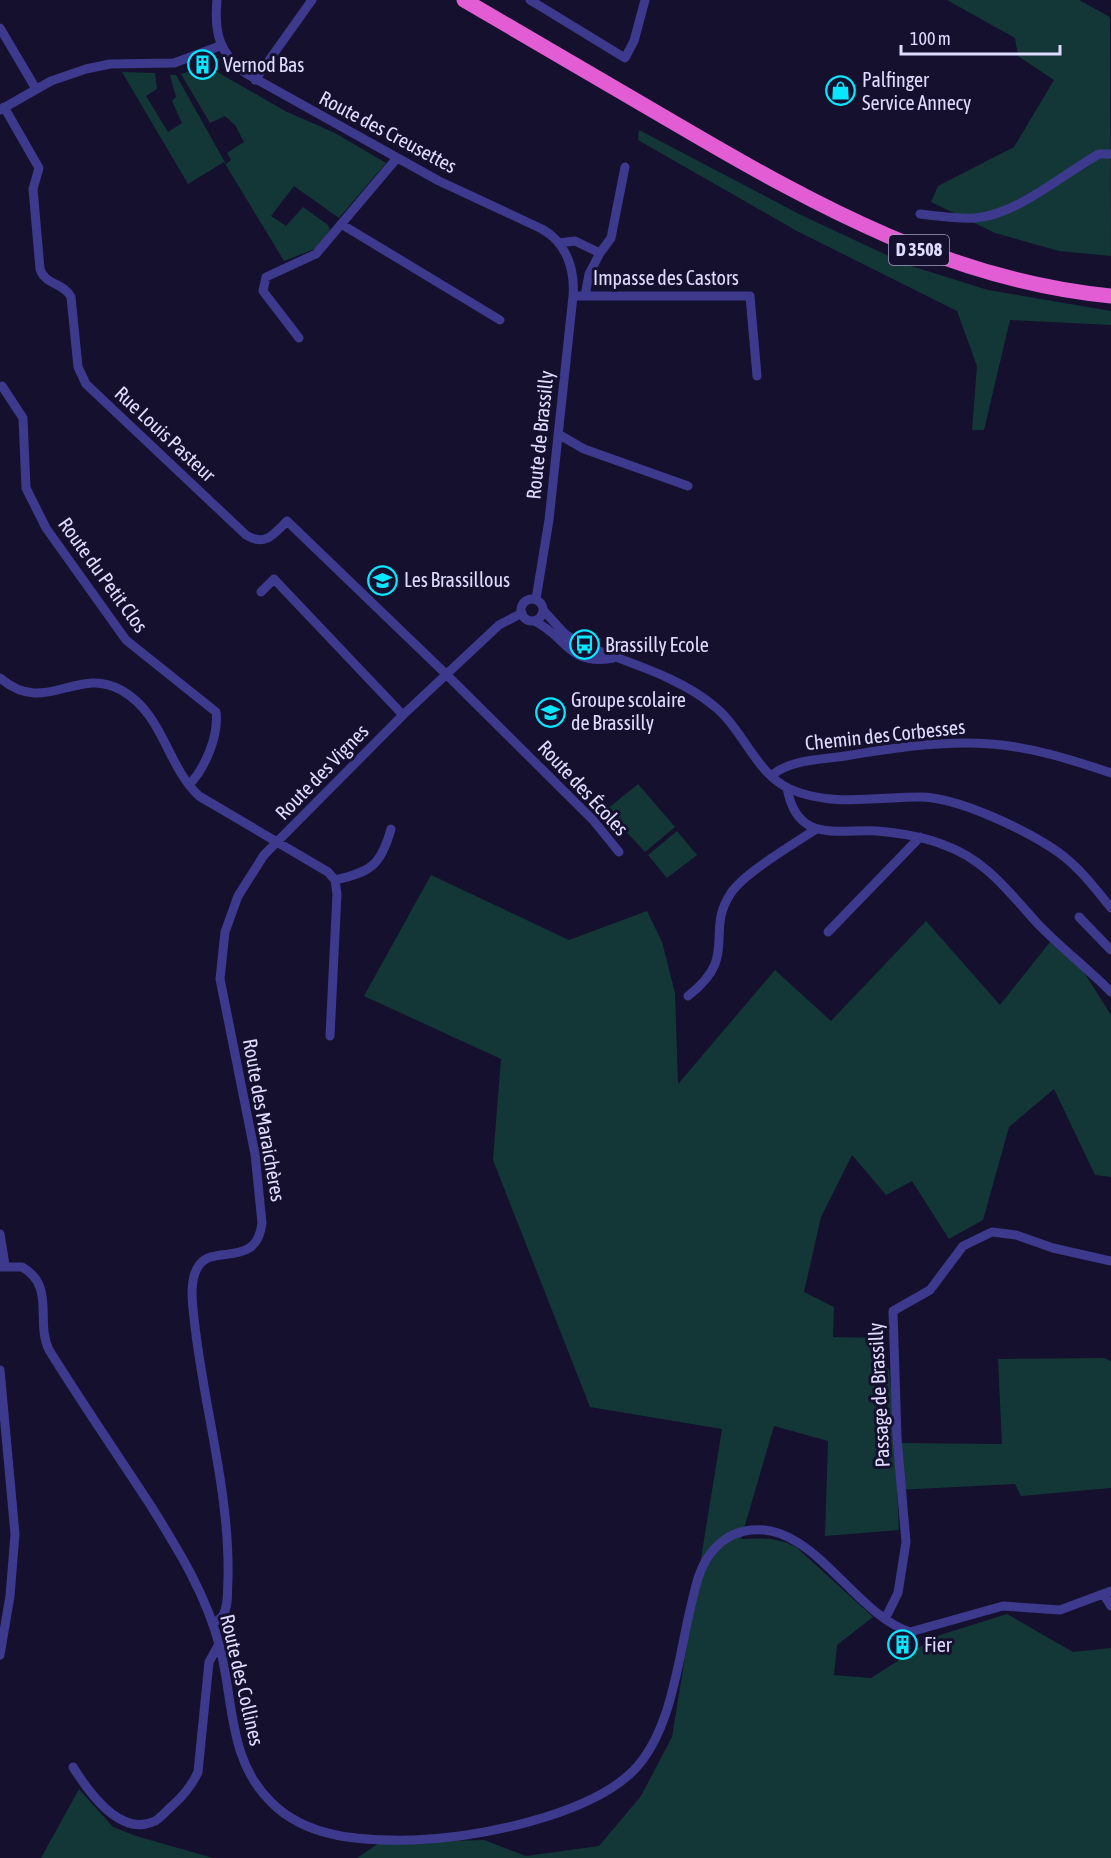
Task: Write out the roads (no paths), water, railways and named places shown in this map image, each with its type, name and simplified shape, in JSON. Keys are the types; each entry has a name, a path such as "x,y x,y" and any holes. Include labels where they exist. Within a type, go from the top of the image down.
{"highway":[{"name":"D 3508","path":"464,0 741,162 848,219 921,251 991,275 1035,286 1111,296"}],"street":[{"path":"2,109 36,89 86,69 111,64 174,63 220,46 215,22 217,0"},
{"path":"255,80 312,0"},
{"path":"530,0 625,58 634,40 645,0"},
{"path":"0,28 36,89"},
{"name":"Route des Creusettes","path":"220,46 227,58 255,80 439,181 537,227 559,243 566,253 573,274"},
{"name":"Rue Louis Pasteur","path":"2,109 39,168 33,189 40,269 46,279 67,290 71,297 78,367 86,384 246,535 262,541 270,538 287,521 446,673"},
{"path":"920,214 977,218 1001,211 1025,200 1099,154 1111,154"},
{"path":"299,338 263,291 264,281 269,274 316,254 397,158"},
{"path":"585,296 589,274 611,238 625,167"},
{"path":"340,225 500,320"},
{"path":"559,243 566,240 584,244 600,253"},
{"name":"Route de Brassilly","path":"536,599 549,520 573,296 573,274"},
{"name":"Impasse des Castors","path":"573,296 750,296 757,376"},
{"name":"Route du Petit Clos","path":"2,386 23,418 26,489 46,528 126,640 216,712 215,731 209,750 198,773 189,785"},
{"path":"558,434 584,448 688,486"},
{"path":"261,592 274,579 403,715"},
{"path":"613,658 590,660 572,653 550,631 525,618 522,613 525,601 536,599 541,602 544,611 569,637 613,658 683,686 709,701 729,719 772,775 787,788 825,798 927,797 960,804 1058,852 1111,908"},
{"path":"534,621 542,616 544,611"},
{"name":"Route des Vignes","path":"0,678 15,691 25,693 49,693 94,682 123,690 155,720 189,785 207,801 278,842 446,673 499,625 522,613"},
{"name":"Route des Écoles","path":"446,673 592,820 619,852"},
{"name":"Chemin des Corbesses","path":"772,775 789,764 885,749 962,743 994,744 1022,749 1068,759 1111,773"},
{"path":"787,788 791,807 804,822 816,829 834,833 875,831 920,837 953,849 992,872 1039,924 1111,992"},
{"path":"335,880 360,874 373,866 383,854 392,829"},
{"path":"688,996 708,979 717,962 721,918 730,894 742,882 816,829"},
{"path":"828,932 920,837"},
{"path":"278,842 323,868 335,880 337,894 330,1036"},
{"name":"Route des Maraichères","path":"213,1623 223,1616 227,1606 227,1542 219,1474 194,1319 194,1280 201,1262 246,1250 255,1242 261,1229 258,1173 220,968 225,932 238,896 261,860 278,842"},
{"path":"1079,917 1111,950"},
{"name":"Passage de Brassilly","path":"885,1619 898,1593 906,1542 897,1438 893,1311 930,1290 963,1246 992,1232 1016,1235 1053,1248 1111,1262"},
{"path":"0,1234 3,1266"},
{"name":"Route des Collines","path":"3,1266 27,1270 42,1288 44,1332 49,1350 190,1569 213,1623 219,1644 238,1750 254,1781 273,1805 293,1819 326,1833 364,1838 413,1840 489,1832 548,1814 605,1792 634,1770 649,1751 665,1717 701,1569 717,1545 733,1534 762,1529 788,1536 806,1548 885,1619"},
{"path":"0,1370 15,1534 15,1560 0,1655"},
{"path":"885,1619 901,1629 914,1632 1004,1606 1060,1610 1107,1593 1111,1606"},
{"path":"73,1767 97,1800 120,1818 142,1823 162,1816 192,1784 198,1772 209,1662 219,1644"}],"place":[{"name":"Vernod Bas","path":"202,65"},
{"name":"Palfinger Service Annecy","path":"841,91"},
{"name":"Les Brassillous","path":"383,580"},
{"name":"Brassilly Ecole","path":"584,645"},
{"name":"Groupe scolaire de Brassilly","path":"550,712"},
{"name":"Fier","path":"903,1645"}]}
